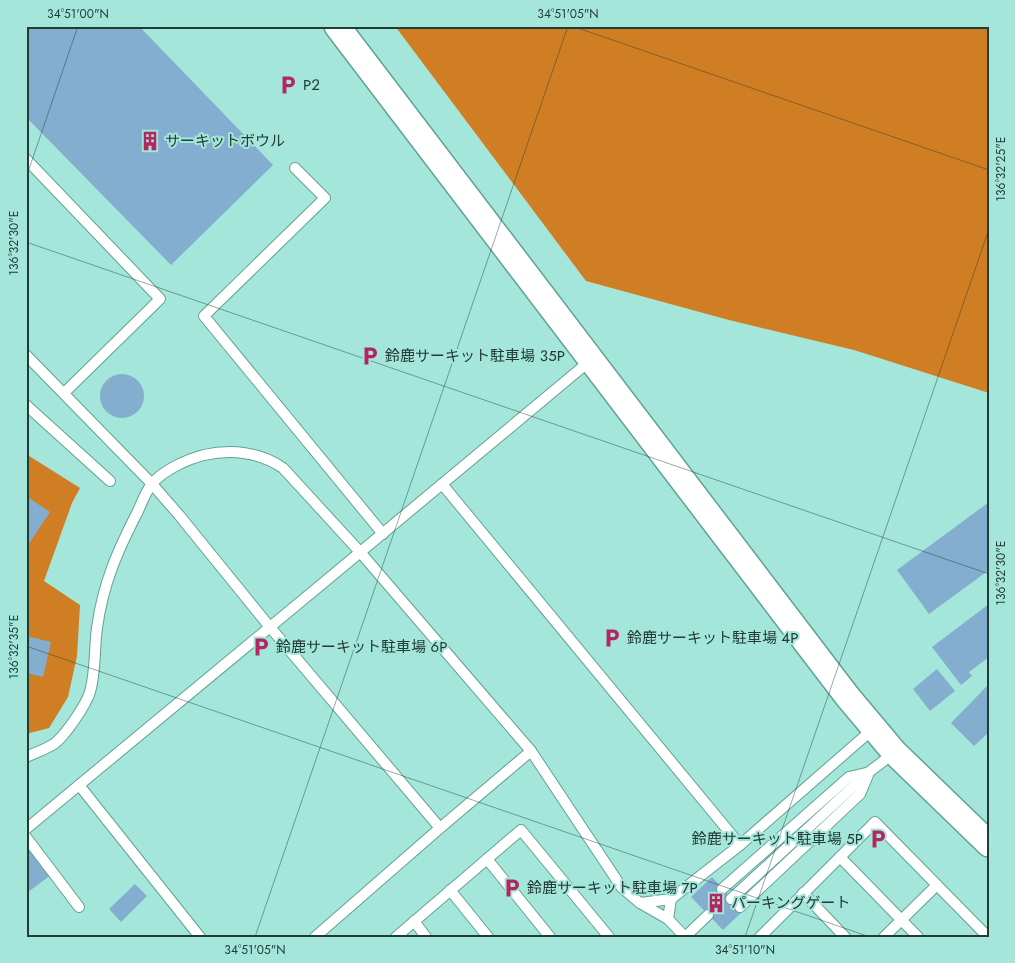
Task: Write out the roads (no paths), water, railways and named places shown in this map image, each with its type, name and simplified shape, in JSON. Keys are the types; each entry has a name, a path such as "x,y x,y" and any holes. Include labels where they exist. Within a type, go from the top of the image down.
{"street":[{"path":"336,26 873,729 894,752 989,844"}],"lane":[{"path":"26,159 160,299 64,393"},
{"path":"295,168 325,198 204,316 384,534"},
{"path":"26,355 152,484 440,828"},
{"path":"26,829 269,626 384,534 591,360"},
{"path":"26,405 110,481"},
{"path":"26,756 55,744 77,717 90,693 97,628 104,588 117,552 152,484 189,458 216,452 236,451 264,458 283,468 360,552 531,751 622,888 640,903 668,919 685,937 708,915"},
{"path":"442,484 740,845"},
{"path":"640,903 671,898 740,845 873,729"},
{"path":"315,937 531,751"},
{"path":"731,898 869,772 894,752"},
{"path":"722,889 849,777 869,772"},
{"path":"740,907 860,794 869,772"},
{"path":"79,785 200,937"},
{"path":"760,937 876,822 988,937"},
{"path":"396,937 521,830 609,937"},
{"path":"26,837 79,907"},
{"path":"840,857 918,937"},
{"path":"487,859 550,937"},
{"path":"884,937 937,885"},
{"path":"450,890 488,937"},
{"path":"803,893 845,937"},
{"path":"668,919 671,898"},
{"path":"414,922 426,937"}],"place":[{"name":"P２","path":"288,85"},
{"name":"サーキットボウル","path":"150,141"},
{"name":"鈴鹿サーキット駐車場 ３5P","path":"370,356"},
{"name":"鈴鹿サーキット駐車場 ４P","path":"612,638"},
{"name":"鈴鹿サーキット駐車場 6P","path":"261,647"},
{"name":"鈴鹿サーキット駐車場 5P","path":"878,839"},
{"name":"鈴鹿サーキット駐車場 7P","path":"512,888"},
{"name":"パーキングゲート","path":"716,903"}]}
